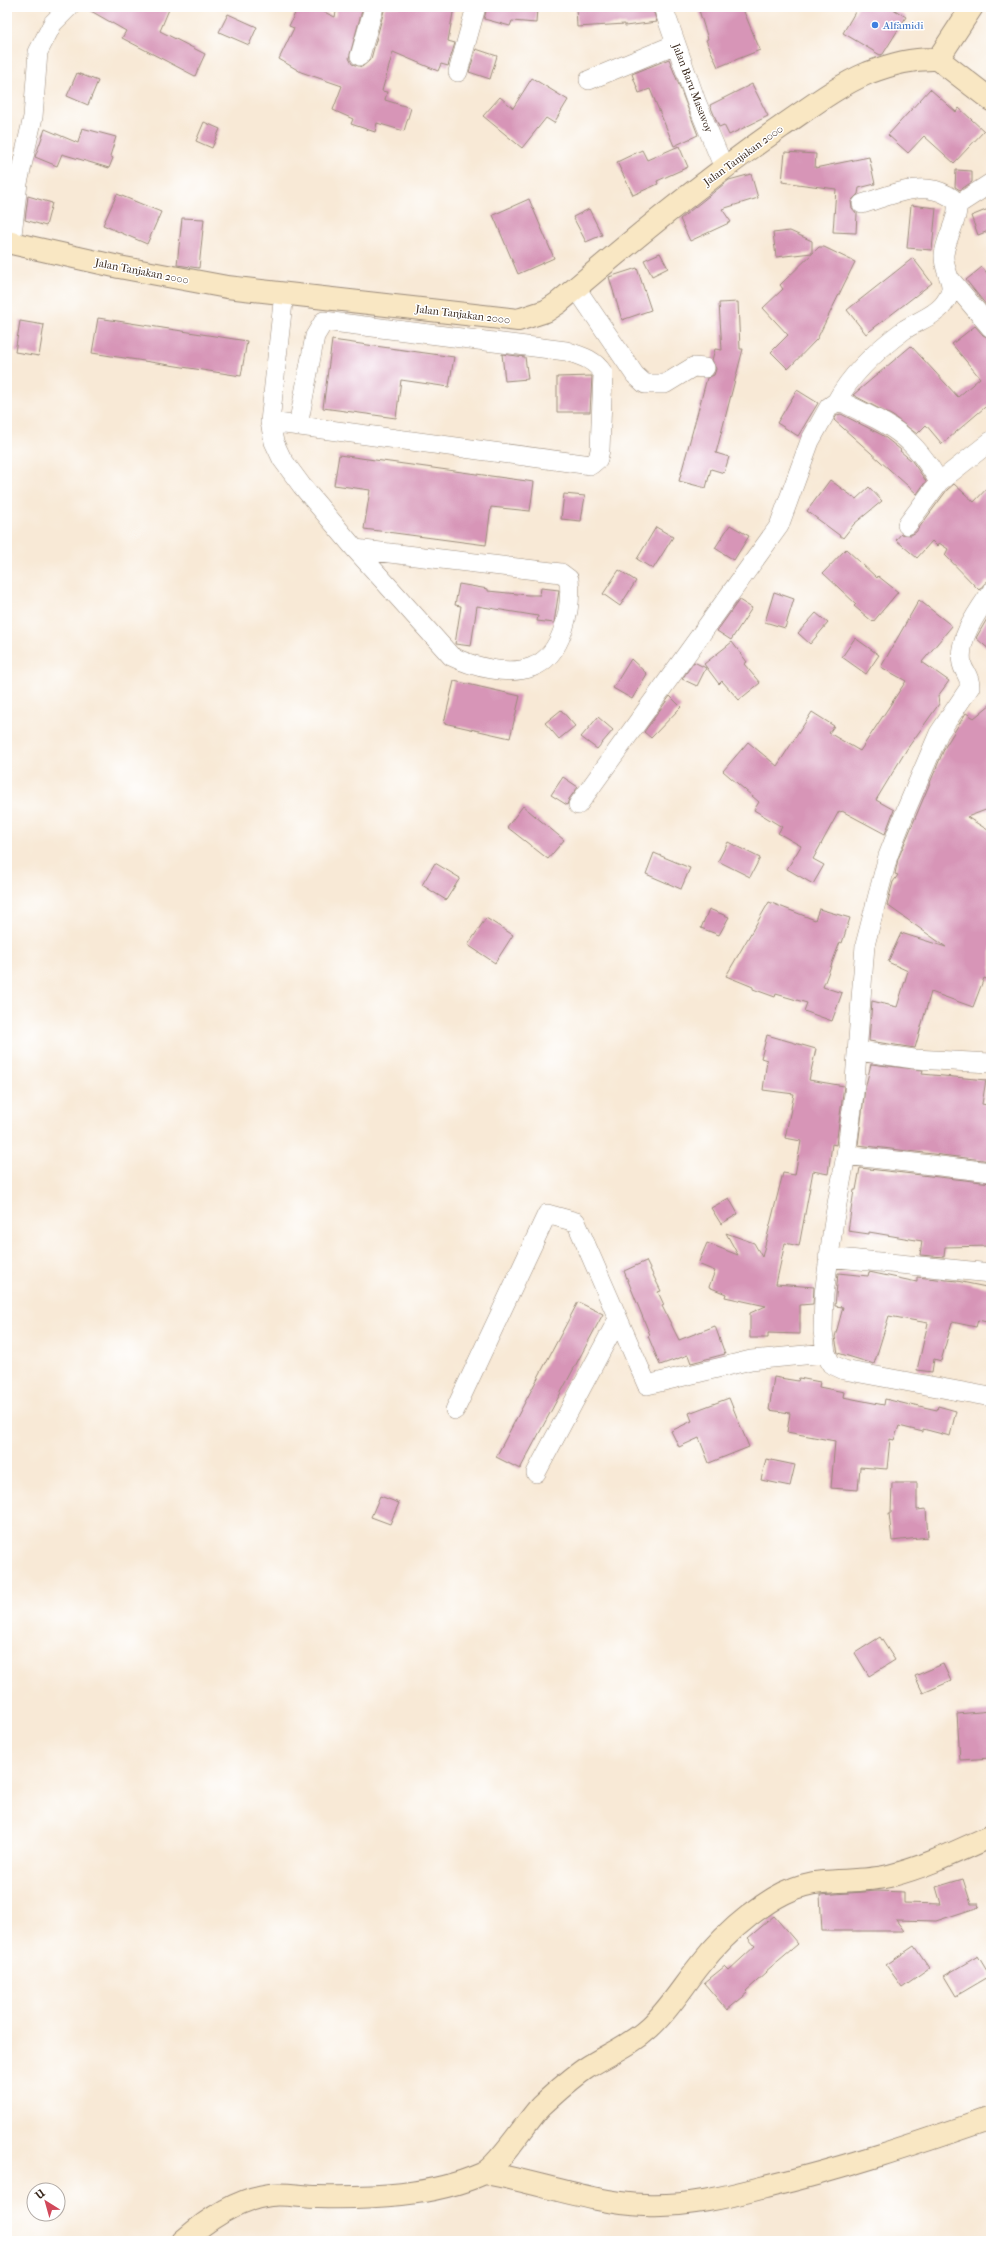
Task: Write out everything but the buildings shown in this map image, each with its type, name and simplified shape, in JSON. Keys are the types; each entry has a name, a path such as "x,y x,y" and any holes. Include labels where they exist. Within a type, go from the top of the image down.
{"street":[{"path":"9,243 18,182 32,117 38,52 53,23 69,7"},
{"path":"360,56 374,7"},
{"path":"458,72 476,7"},
{"name":"Jalan Baru Masawoy","path":"663,7 696,101 724,168"},
{"path":"972,7 938,59 991,100"},
{"path":"589,80 676,44"},
{"name":"Jalan Tanjakan 2000","path":"9,243 170,277 284,293 518,320 546,311 724,168 804,111 861,77 894,64 918,58 938,59"},
{"path":"957,205 991,183"},
{"path":"862,204 914,189 935,189 952,198 957,205 956,214 944,246 944,265 951,280 991,328"},
{"path":"578,805 779,526 810,441 829,407 836,402 843,388 865,362 904,331 942,307 952,291 951,280"},
{"path":"576,288 635,375 644,384 665,384 693,367 705,368"},
{"path":"284,293 270,422 274,442 282,459 355,549 452,656 461,661 514,672 533,667 546,658 558,640 569,614 571,593 569,579 561,573 355,549"},
{"path":"270,422 298,426 591,465 598,460 600,450 603,373 598,366 588,359 566,351 324,321 315,336 298,426"},
{"path":"836,402 844,402 889,424 926,459 939,482"},
{"path":"907,525 939,482 991,441"},
{"path":"991,592 968,630 963,644 962,664 970,678 970,687 939,733 906,810 886,864 865,945 858,1051 846,1155 828,1257 824,1294 823,1331 826,1352 832,1364 844,1370 991,1397"},
{"path":"858,1051 914,1059 991,1063"},
{"path":"846,1155 991,1172"},
{"path":"455,1410 547,1214 576,1222 647,1385 751,1360 826,1352"},
{"path":"828,1257 991,1273"},
{"path":"536,1473 618,1319"},
{"path":"485,2173 539,2108 587,2068 619,2051 648,2029 664,2013 701,1964 724,1938 750,1915 774,1898 792,1888 820,1882 869,1880 889,1876 944,1858 991,1836"},
{"path":"183,2241 219,2213 248,2200 269,2195 318,2197 396,2195 443,2187 485,2173 617,2202 646,2205 683,2203 751,2191 838,2168 991,2118"}],"place":[{"name":"Alfamidi","path":"875,25"}]}
